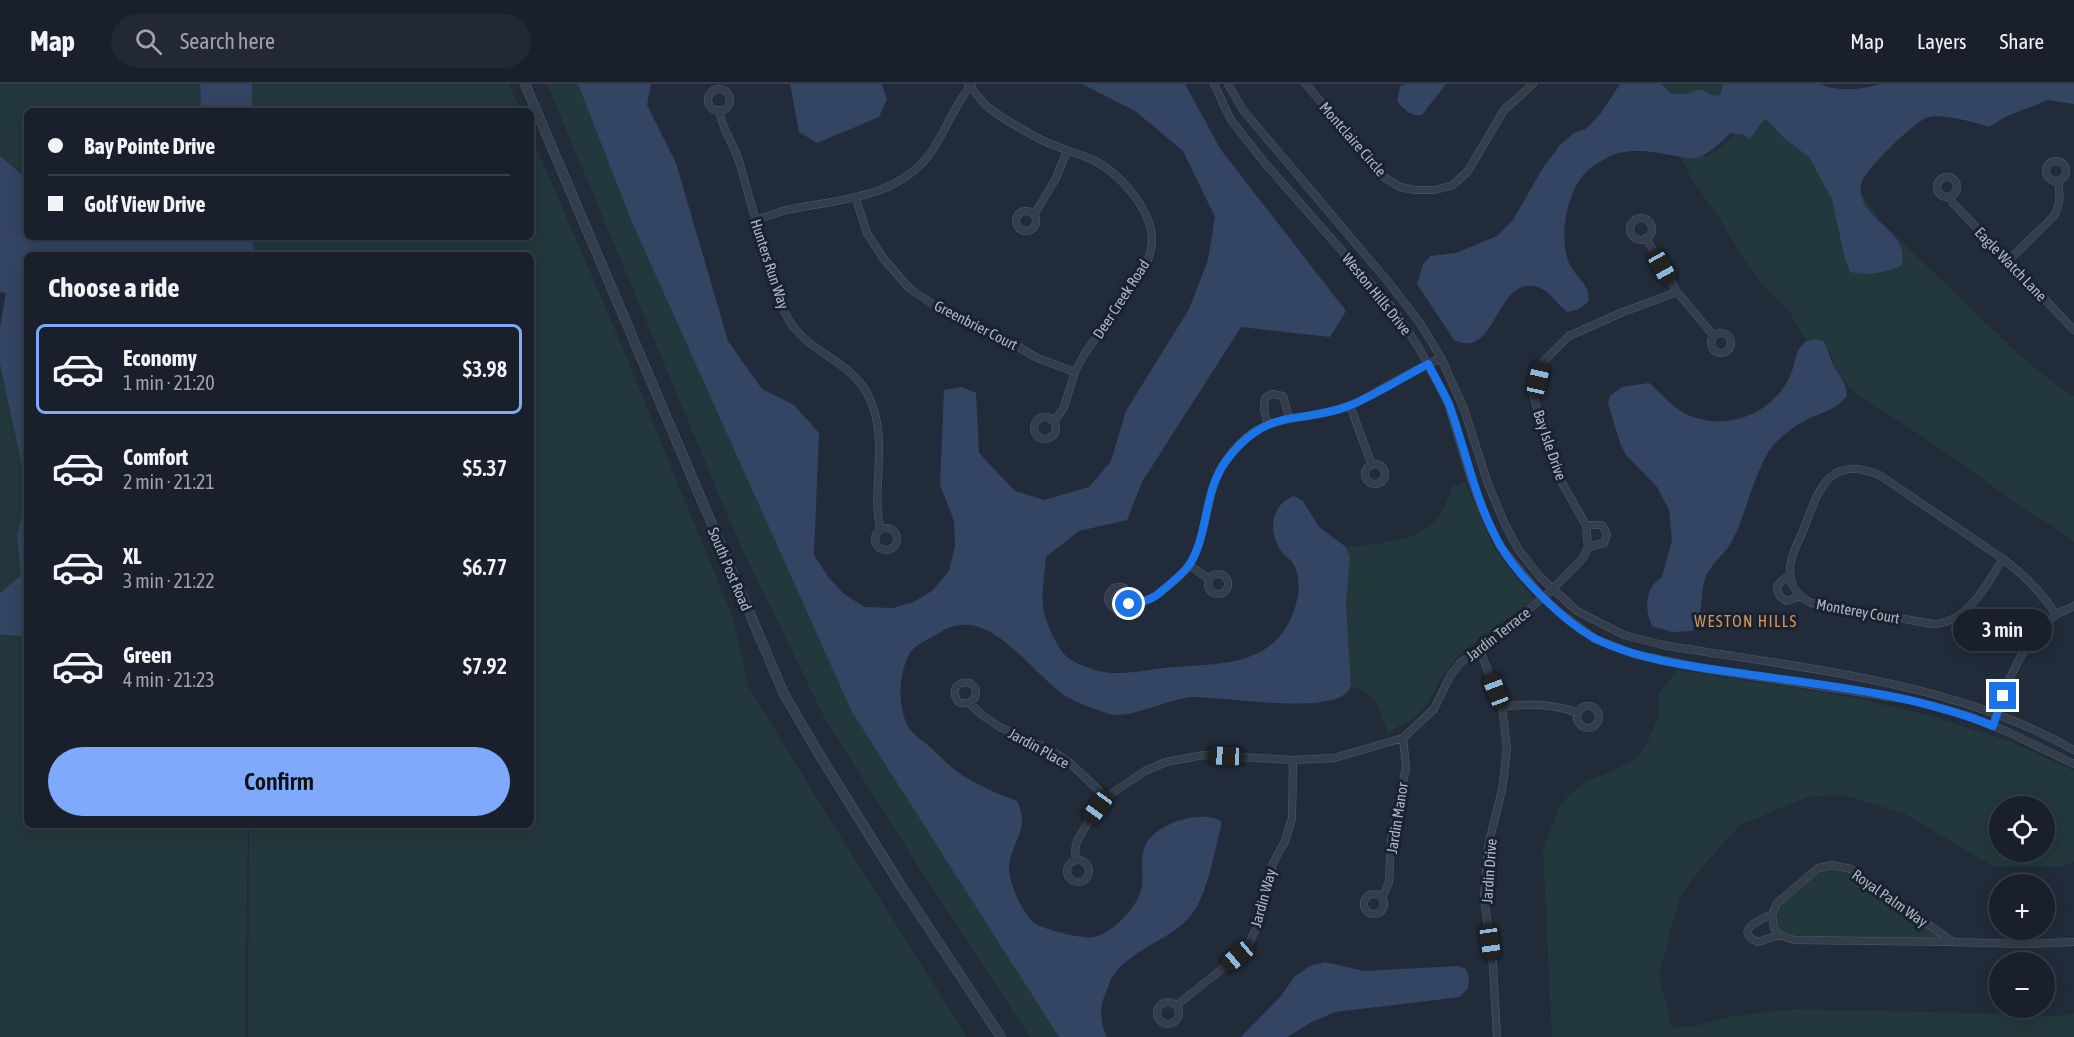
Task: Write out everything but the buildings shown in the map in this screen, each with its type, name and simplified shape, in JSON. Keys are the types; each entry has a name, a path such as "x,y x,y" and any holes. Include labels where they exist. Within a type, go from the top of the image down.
{"street":[{"name":"South Post Road","path":"525,84 784,694 894,876 999,1037"},
{"name":"Weston Hills Drive","path":"1214,84 1232,120 1264,162 1394,310 1428,364 1448,403 1472,482 1500,546 1543,598 1563,615 1595,639 1634,654 1706,669 1910,700 1969,716 2074,764"},
{"name":"Weston Hills Drive","path":"1228,84 1243,110 1420,323 1441,358 1464,409 1488,484 1518,549 1552,590 1577,611 1624,635 1663,645 1911,688 1974,705 2074,750"},
{"name":"Montclaire Circle","path":"1306,84 1382,176 1400,187 1435,190 1453,185 1468,171 1504,110 1533,84"},
{"path":"756,220 784,211 856,199 896,183 929,155 970,85"},
{"name":"Deer Creek Road","path":"970,85 988,107 1009,121 1038,138 1092,159 1110,170 1127,186 1149,221 1152,250 1146,266 1085,353 1075,372 1064,406 1054,422"},
{"name":"Hunters Run Way","path":"719,110 721,123 738,158 778,297 791,323 805,340 855,375 868,395 876,417 880,441 877,513 880,529"},
{"path":"1034,215 1056,178 1067,151"},
{"path":"2007,262 2053,217 2058,209 2060,195 2058,181"},
{"name":"Eagle Watch Lane","path":"1950,197 2007,262 2074,330"},
{"name":"Greenbrier Court","path":"856,199 867,233 883,258 910,290 951,316 995,333 1037,358 1075,372"},
{"path":"1646,238 1677,292 1714,336"},
{"name":"Bay Isle Drive","path":"1588,547 1586,525 1561,481 1534,397 1542,363 1569,336 1623,312 1677,292"},
{"path":"1131,600 1138,603 1155,597 1189,565 1199,543 1212,488 1224,464 1241,442 1268,424 1350,406 1441,358"},
{"path":"1268,424 1263,408 1265,398 1272,394 1282,396 1289,418"},
{"path":"1350,406 1372,465"},
{"path":"1799,596 1786,601 1781,598 1777,586 1791,576 1790,570 1794,554 1819,489 1826,479 1839,472 1853,469 1867,470 1881,476 2003,558 2037,588 2056,615"},
{"path":"1552,590 1583,558 1588,547 1604,543 1607,534 1602,525 1586,525"},
{"name":"Monterey Court","path":"1791,576 1799,596 1811,603 1933,624 1946,624 1961,615 1972,604 2003,558"},
{"path":"1189,565 1209,579"},
{"name":"Jardin Terrace","path":"1076,860 1077,841 1106,797 1145,771 1166,762 1204,755 1293,760 1334,758 1403,738 1434,709 1450,676 1460,663 1552,590"},
{"path":"1993,726 2019,660 2056,615 2074,606"},
{"name":"Jardin Drive","path":"1479,648 1502,707 1507,748 1502,790 1488,846 1484,897 1493,965 1497,1037"},
{"path":"1502,707 1529,703 1569,709 1578,713"},
{"name":"Jardin Place","path":"969,704 998,726 1054,752 1071,764 1106,797"},
{"name":"Jardin Manor","path":"1382,898 1389,882 1391,841 1406,767 1403,738"},
{"name":"Jardin Way","path":"1177,1005 1238,956 1249,943 1259,923 1273,863 1285,841 1292,818 1293,760"},
{"name":"Royal Palm Way","path":"1953,942 1851,869 1832,865 1818,868 1777,903 1772,914 1753,923 1749,928 1749,936 1758,942 1779,935 1794,940 2027,944 2074,942"},
{"path":"1772,914 1774,928 1779,935"}],"green space":[{"path":"0,84 200,84 201,108 24,108 24,176 0,156"},
{"path":"252,84 509,84 520,108 252,108"},
{"path":"547,84 578,84 631,218 852,711 1059,1037 1030,1037 824,717 738,540"},
{"path":"1661,84 1723,84 1720,95 1714,97 1702,90 1687,94 1672,94"},
{"path":"1788,84 1879,220 2016,352 2064,391 2074,396 2074,542 1920,435 1862,398 1846,384 1834,367 1830,352 1813,339 1806,341 1789,311 1764,287 1691,178 1679,154 1705,156 1716,152 1740,123"},
{"path":"534,142 621,344 734,621 748,686 967,1037 248,1037 249,828 534,828 534,252 254,252 253,240 534,240"},
{"path":"0,364 24,475 24,503 17,536 21,575 0,593"},
{"path":"1465,482 1496,551 1534,599 1460,654 1440,680 1428,703 1415,718 1388,732 1372,698 1367,693 1351,686 1346,604 1350,557 1346,547 1396,541 1419,533 1440,514 1452,487"},
{"path":"0,635 24,636 24,828 248,828 245,1037 0,1037"},
{"path":"1678,670 1851,697 1928,715 2012,742 2074,771 2074,862 2057,867 1993,866 1903,813 1841,795 1808,797 1740,825 1681,895 1659,975 1672,1028 1700,1025 1727,1017 1795,1009 1989,1013 1989,1018 2055,1018 2055,1016 2074,1014 2074,1037 1552,1037 1543,851 1559,807 1570,794 1587,781 1637,758 1647,743 1658,717 1659,693"},
{"path":"1841,866 1953,942 1794,940 1779,935 1772,914 1777,903 1818,868"}],"water":[{"path":"200,84 252,84 252,108 201,108"},
{"path":"578,84 651,84 647,105 676,163 728,341 762,389 794,405 819,433 814,555 829,578 843,593 864,607 893,608 913,602 932,591 949,571 955,546 954,521 940,485 944,390 961,387 976,393 979,453 1015,491 1044,500 1089,487 1111,461 1126,411 1189,309 1208,260 1215,217 1183,151 1135,111 1082,84 1185,84 1221,150 1346,311 1330,337 1241,327 1142,482 1127,520 1079,531 1046,557 1042,595 1046,619 1062,652 1075,662 1095,670 1107,673 1128,673 1226,663 1250,656 1272,644 1279,637 1295,607 1299,585 1298,574 1293,563 1283,554 1277,544 1273,528 1280,505 1294,496 1303,501 1319,527 1346,547 1350,557 1346,604 1351,686 1346,693 1334,699 1296,703 1193,697 1138,712 1109,714 1071,699 1056,689 1010,646 976,626 958,625 939,633 915,647 906,661 900,691 902,711 911,731 963,776 1017,801 1022,820 1009,867 1013,888 1020,903 1036,924 1061,933 1093,937 1100,935 1122,920 1138,898 1142,886 1143,852 1150,838 1168,825 1191,818 1212,818 1221,821 1210,872 1198,905 1192,914 1174,931 1121,966 1112,978 1101,1012 1107,1037 1059,1037 852,712 632,222"},
{"path":"790,84 882,84 887,99 879,117 817,143 799,132"},
{"path":"1448,84 1422,115 1414,115 1397,101 1400,86"},
{"path":"1620,84 1661,84 1672,94 1687,94 1702,90 1714,96 1720,95 1723,84 1820,84 1850,89 1880,84 2074,84 2074,104 2048,100 2007,116 1989,127 1957,118 1932,116 1911,128 1874,165 1861,184 1864,203 1894,236 1903,255 1901,266 1876,273 1850,272 1832,199 1809,157 1784,138 1766,119 1749,139 1743,134 1731,133 1709,152 1699,157 1688,158 1640,151 1613,155 1581,177 1570,200 1567,213 1564,240 1566,252 1569,263 1588,291 1588,302 1579,309 1568,312 1544,290 1525,286 1514,292 1480,339 1468,343 1454,340 1417,284 1423,264 1431,256 1456,253 1497,236 1513,220 1544,166 1560,145 1574,133 1586,129 1601,113"},
{"path":"0,156 24,176 24,240 253,240 254,252 24,252 24,475 0,364 0,327 6,293 0,292"},
{"path":"1813,339 1823,341 1833,366 1845,384 1847,396 1831,409 1794,427 1769,451 1758,473 1732,541 1713,565 1704,581 1701,610 1692,631 1672,632 1652,626 1647,606 1649,592 1656,581 1662,577 1672,540 1669,510 1657,487 1626,455 1608,403 1610,396 1622,387 1649,383 1679,410 1699,419 1730,421 1745,417 1759,411 1782,390 1802,344"},
{"path":"24,504 24,636 0,635 0,593 21,575 17,536"},
{"path":"1325,962 1364,971 1458,966 1466,969 1469,978 1468,988 1460,997 1335,1012 1287,1037 1241,1037 1281,996 1295,976 1310,966"}],"district":[{"name":"WESTON HILLS","path":"1746,621"}],"route":[{"path":"1129,604 1131,600 1138,603 1155,597 1189,565 1199,543 1212,488 1224,464 1241,442 1268,424 1350,406 1428,364 1448,403 1472,482 1500,546 1543,598 1595,639 1634,654 1706,669 1818,684 1910,700 1969,716 1993,726 2003,696"}]}
